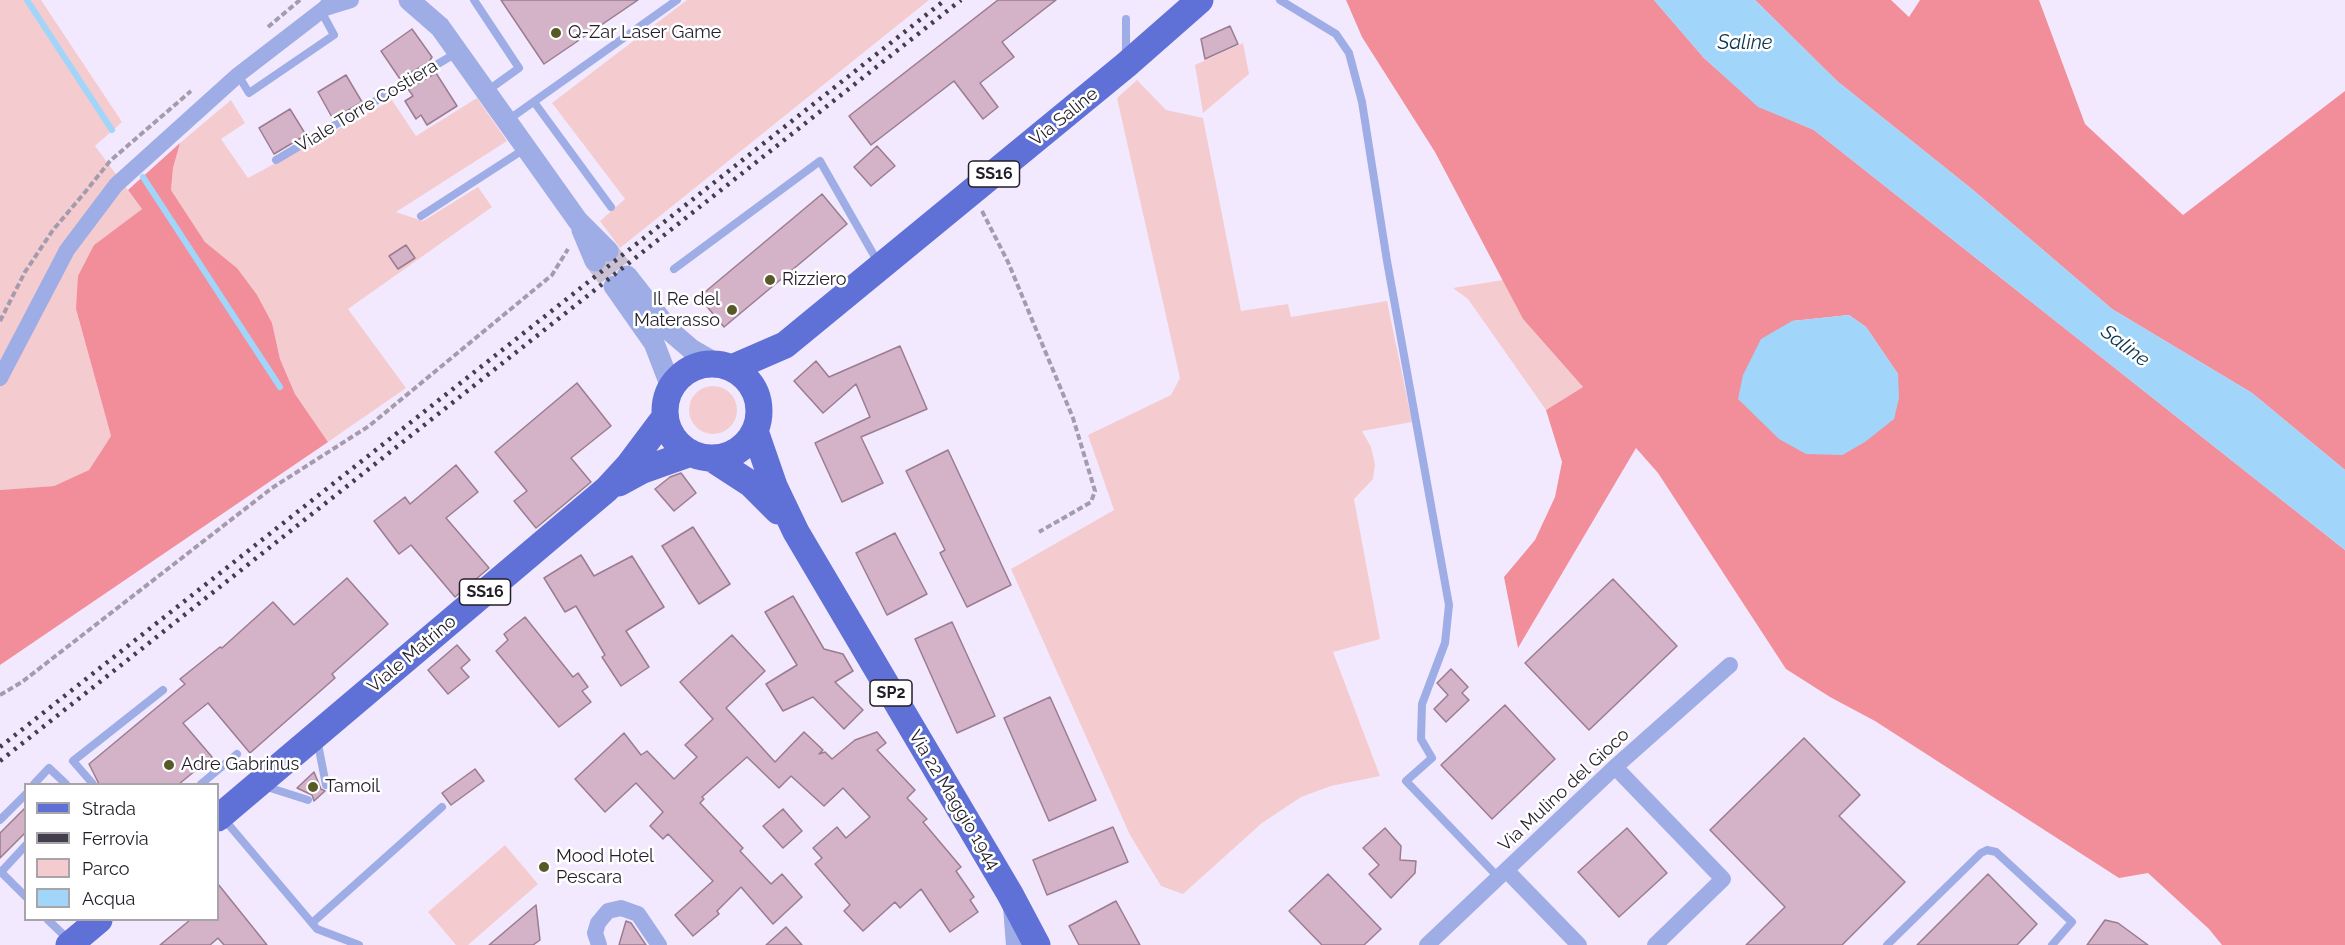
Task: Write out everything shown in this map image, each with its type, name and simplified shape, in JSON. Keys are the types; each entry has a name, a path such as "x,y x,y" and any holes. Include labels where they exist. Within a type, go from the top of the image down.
{"main road":[{"name":"Via Saline","path":"724,366 786,345 1126,65 1200,0"},
{"name":"Via Saline","path":"757,418 786,345"},
{"name":"SS16","path":"665,417 665,402 671,387 690,368 724,366"},
{"path":"724,366 750,383 757,418"},
{"path":"665,417 674,438 701,456"},
{"name":"Viale Matrino","path":"219,817 607,489 629,465 665,417"},
{"name":"SS16","path":"701,456 737,451 747,442 757,418"},
{"name":"Via 22 Maggio 1944","path":"757,418 774,486 796,532 1010,894 1037,945"},
{"name":"Via 22 Maggio 1944","path":"701,456 751,484 796,532"},
{"name":"Viale Matrino","path":"607,489 643,470 701,456"},
{"path":"72,944 98,921"}],"street":[{"path":"0,378 67,250 116,186 238,75 326,6 351,0"},
{"name":"Viale Torre Costiera","path":"409,0 440,27 601,256"},
{"name":"Viale Torre Costiera","path":"431,0 440,27"},
{"path":"671,387 654,343 620,281 691,349 724,366"},
{"name":"Via Mulino del Gioco","path":"1427,945 1615,767 1730,665"},
{"path":"1615,767 1723,879 1654,945"},
{"path":"1503,875 1579,945"},
{"path":"1010,894 1014,945"},
{"path":"596,944 596,927 602,916 608,911 621,908 638,914 659,945"}],"lane":[{"path":"474,0 519,68 487,91"},
{"path":"507,120 677,0"},
{"path":"1280,0 1336,34 1348,53 1357,83 1449,605 1445,644 1422,704 1421,739 1432,758 1406,782 1503,875"},
{"path":"238,75 249,93 334,35 326,6"},
{"path":"1126,19 1126,65"},
{"name":"Viale Torre Costiera","path":"276,160 458,52"},
{"path":"534,102 611,207"},
{"path":"421,216 527,148"},
{"path":"674,269 820,161 880,267"},
{"path":"92,783 73,761 163,690"},
{"path":"317,734 320,773 326,785"},
{"path":"202,783 237,754"},
{"path":"35,783 49,768 65,783"},
{"path":"257,785 298,793 308,800"},
{"path":"0,820 24,796"},
{"path":"312,923 442,807"},
{"path":"219,817 317,928 359,945"},
{"path":"24,847 1,872 24,895"},
{"path":"1887,945 1981,853 1987,850 1996,852 2072,922 2052,945"},
{"path":"49,921 72,944"}],"path":[{"path":"972,192 1008,262 1073,418 1095,491 1091,502 1039,532"},
{"path":"0,695 22,682 272,488 369,426 552,275 567,254 578,221"}],"green space":[{"path":"0,0 41,0 122,122 95,146 142,209 94,245 76,309 111,436 89,470 54,486 0,490"},
{"path":"687,0 929,0 620,248 600,221 625,199 552,103"},
{"path":"1243,43 1249,74 1203,113 1195,65"},
{"path":"1137,80 1166,110 1203,118 1241,311 1288,304 1291,317 1387,301 1412,422 1362,431 1371,447 1375,464 1373,479 1354,499 1380,639 1333,652 1380,776 1331,786 1301,797 1262,823 1183,894 1161,886 1130,835 1011,569 1114,510 1088,435 1171,395 1180,378 1117,98"},
{"path":"477,98 507,141 396,212 423,221 478,187 492,207 348,309 406,388 328,442 295,394 280,359 272,323 237,268 205,242 171,190 173,168 180,143 231,100 245,123 221,139 248,178 392,100 416,136"},
{"path":"1503,280 1523,319 1583,387 1546,410 1468,299 1453,288"},
{"path":"708,386 718,386 730,393 737,405 737,415 730,427 718,434 708,434 693,423 689,415 689,405 700,390"},
{"path":"505,845 538,884 468,945 456,945 428,912"}],"shaded area":[{"path":"1346,0 1654,0 1704,58 1758,106 1814,130 2345,550 2345,945 2222,945 2209,929 2148,873 2119,878 1875,721 1830,697 1786,669 1658,473 1636,448 1518,648 1504,577 1535,540 1555,497 1562,462 1546,410 1583,387 1523,319 1435,152 1362,37","holes":["1849,315 1866,327 1898,374 1894,418 1865,441 1842,455 1792,321"]},
{"path":"1755,0 1891,0 1909,17 1920,0 2039,0 2085,124 2183,215 2345,91 2345,470 2252,393 2112,309 1973,190 1837,81"},
{"path":"180,143 173,168 171,190 205,242 237,268 257,295 272,323 280,359 295,394 328,442 0,665 0,490 54,486 89,470 111,436 76,309 78,276 94,245 142,209 128,190"}],"water":[{"name":"Saline","path":"1654,0 1755,0 1837,81 1973,190 2112,309 2252,393 2345,470 2345,550 1814,130 1758,107 1704,58"},
{"path":"1849,315 1866,327 1898,374 1899,398 1894,419 1865,442 1842,455 1806,454 1779,439 1738,399 1743,375 1761,339 1792,321"}],"building":[{"name":"Q-Zar Laser Game","path":"501,0 638,0 544,64"},
{"path":"998,0 1056,0 1002,42 1014,57 980,83 998,107 983,119 954,81 871,145 849,116"},
{"path":"1230,26 1238,44 1205,59 1201,39"},
{"path":"412,29 432,57 429,62 400,79 381,51"},
{"path":"436,73 457,106 427,125 421,115 416,119 405,101 413,96 408,89"},
{"path":"346,75 362,102 333,119 318,92"},
{"path":"290,109 306,135 274,154 259,128"},
{"path":"877,146 895,166 871,186 854,167"},
{"path":"822,194 847,224 724,327 699,297"},
{"path":"406,245 415,258 398,269 389,256"},
{"path":"900,346 927,409 861,437 883,483 842,502 815,443 870,417 856,384 823,413 794,381 816,361 829,377"},
{"path":"577,383 611,426 571,458 591,482 536,528 514,501 527,491 495,452"},
{"path":"948,450 1011,585 967,607 940,553 945,550 906,471"},
{"path":"456,465 478,492 446,518 489,568 455,597 411,545 399,554 374,521 405,497 410,504"},
{"path":"681,473 696,493 674,511 655,489 670,477"},
{"path":"693,527 730,584 699,604 662,546"},
{"path":"895,533 927,594 887,615 856,553"},
{"path":"581,555 594,576 632,556 664,607 626,631 649,667 621,686 602,657 605,655 576,606 565,612 544,578"},
{"path":"347,578 388,624 332,674 335,678 250,753 208,703 183,723 212,757 180,783 98,783 89,764 185,684 180,679 220,647 222,648 273,602 294,625"},
{"path":"1613,579 1677,646 1589,730 1525,663"},
{"path":"793,596 824,649 843,654 853,671 835,682 863,710 844,729 813,697 783,711 766,684 797,665 765,612"},
{"path":"525,617 573,677 578,673 588,687 582,691 591,702 559,727 496,651 508,640 504,634"},
{"path":"952,622 995,716 957,733 915,639"},
{"path":"732,635 765,671 726,708 775,762 804,732 823,750 819,754 825,752 832,759 855,740 877,732 886,743 877,750 915,790 907,798 927,819 923,822 961,867 956,871 974,897 970,900 978,912 950,932 921,889 900,908 895,902 863,931 844,911 850,905 815,864 822,858 813,848 837,827 846,838 870,817 843,788 824,806 791,776 779,788 747,757 702,797 704,799 700,803 743,848 740,851 771,884 782,874 802,897 773,924 741,887 717,911 719,914 693,936 675,915 713,881 668,834 663,839 650,826 663,812 636,783 605,812 575,779 624,733 641,755 647,751 674,779 697,757 685,745 713,719 680,682"},
{"path":"457,645 470,660 461,668 469,677 448,694 428,670"},
{"path":"1451,669 1468,687 1462,693 1469,700 1446,722 1434,709 1448,695 1437,683"},
{"path":"1050,697 1096,800 1049,821 1004,718"},
{"path":"1505,705 1555,759 1492,819 1441,765"},
{"path":"1804,738 1860,795 1839,816 1905,882 1842,945 1746,945 1785,907 1710,830"},
{"path":"475,769 484,781 451,805 442,793"},
{"path":"314,772 321,789 325,791 314,801 312,795 297,788"},
{"path":"24,809 24,834 0,858 0,833"},
{"path":"783,809 802,831 783,848 763,826"},
{"path":"1113,827 1128,862 1047,895 1033,860"},
{"path":"1385,828 1401,846 1400,860 1416,861 1415,873 1391,898 1369,874 1379,865 1363,848"},
{"path":"1627,828 1667,873 1619,917 1578,872"},
{"path":"1328,874 1381,929 1364,945 1322,945 1289,911"},
{"path":"1988,874 2037,924 2017,945 1917,945"},
{"path":"219,885 267,945 224,945 218,938 210,945 160,945 189,921 219,921"},
{"path":"1116,901 1140,945 1079,945 1069,926"},
{"path":"536,905 540,940 533,945 489,945"},
{"path":"2105,920 2118,923 2148,945 2087,945"},
{"path":"626,921 631,923 646,945 619,945"},
{"path":"786,927 802,945 766,945"}],"waterway":[{"path":"27,0 112,130"},
{"path":"143,177 280,387"}],"tunnel":[{"path":"608,251 627,276"},
{"path":"595,261 614,286"}],"railway":[{"path":"0,747 945,0"},
{"path":"0,761 961,0"}],"place":[{"name":"Q-Zar Laser Game","path":"556,33"},
{"name":"Rizziero","path":"770,280"},
{"name":"Il Re del Materasso","path":"732,310"},
{"name":"Adre Gabrinus","path":"169,765"},
{"name":"Tamoil","path":"313,787"},
{"name":"Mood Hotel Pescara","path":"544,867"}]}
